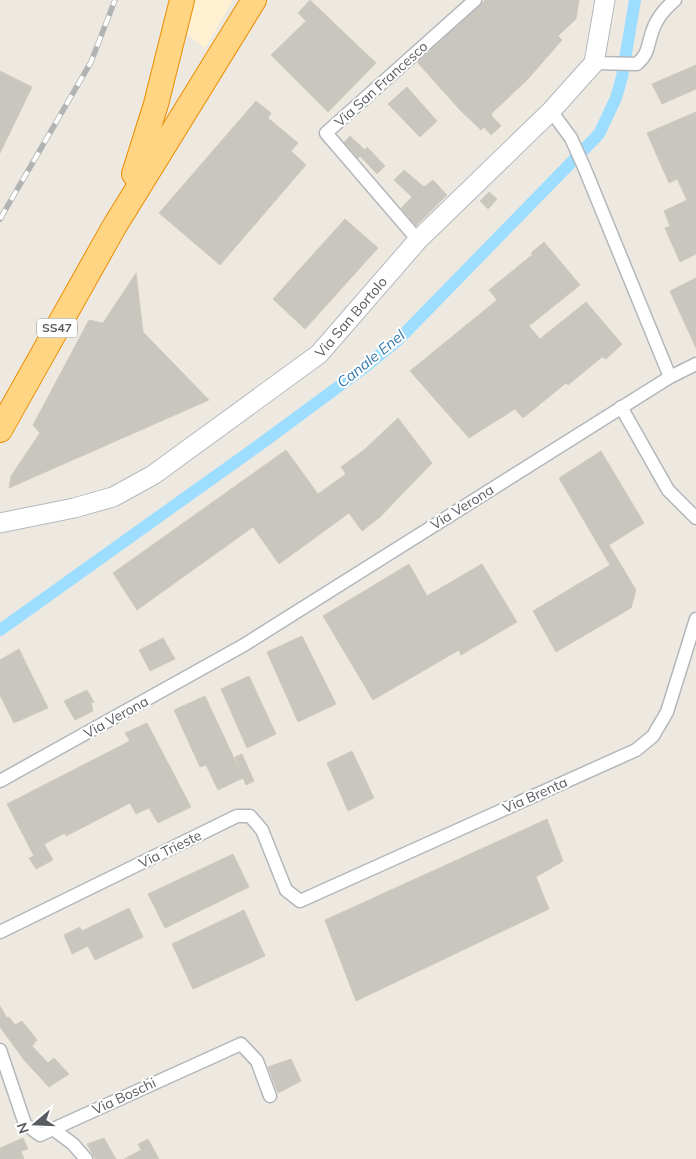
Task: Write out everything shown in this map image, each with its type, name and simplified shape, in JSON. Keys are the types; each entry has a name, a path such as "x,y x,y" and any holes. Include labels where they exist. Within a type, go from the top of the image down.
{"highway":[{"path":"114,227 144,147 182,0"},
{"name":"SS47","path":"174,127 203,63 241,0"},
{"name":"SS47","path":"0,430 114,227 174,127 219,60 254,0"}],"street":[{"name":"Via San Francesco","path":"418,240 326,133 476,0"},
{"path":"605,0 603,63 637,64 647,55 656,22 665,8 675,0"},
{"name":"Via San Bortolo","path":"0,523 74,508 113,497 153,475 319,354 418,240 551,110 603,63"},
{"path":"551,110 571,138 584,167 670,377"},
{"name":"Via Verona","path":"0,781 244,645 621,407 670,377 696,364"},
{"path":"621,407 668,490 696,518"},
{"name":"Via Brenta","path":"300,901 636,750 653,736 667,712 696,618"},
{"name":"Via Trieste","path":"0,932 237,816 250,816 262,830 286,890 300,901"},
{"name":"Via Boschi","path":"0,1050 25,1124 40,1135 241,1044 257,1061 270,1096"},
{"path":"53,1129 73,1144 86,1159"}],"shaded area":[{"path":"191,0 233,0 205,48 184,32"}],"building":[{"path":"310,0 376,63 328,112 271,55 306,21 298,13"},
{"path":"485,0 579,0 576,19 558,36 562,40 528,79 491,115 501,126 491,135 484,127 481,130 460,110 417,62"},
{"path":"696,65 696,89 662,104 652,84"},
{"path":"0,71 32,87 0,153"},
{"path":"407,87 437,121 420,137 388,104"},
{"path":"256,101 271,113 268,118 298,143 291,151 306,165 220,265 159,213"},
{"path":"696,112 696,254 680,262 665,228 670,226 664,211 687,200 677,179 669,183 647,133"},
{"path":"350,136 365,150 367,147 385,166 377,174 360,156 358,158 344,142"},
{"path":"404,170 424,187 433,180 447,195 416,226 401,208 412,197 394,180"},
{"path":"489,192 497,199 488,209 480,201"},
{"path":"345,219 378,248 305,329 273,299"},
{"path":"544,242 580,285 529,326 540,339 586,302 622,344 606,359 602,357 523,418 515,409 469,438 410,371 497,300 489,290 533,254 531,253"},
{"path":"136,273 143,332 209,400 9,488 11,476 40,433 33,425 89,320 103,323"},
{"path":"696,278 696,348 670,291"},
{"path":"398,418 432,463 380,517 362,531 349,513 279,564 253,527 137,610 113,573 286,450 318,494 346,474 341,467 364,450"},
{"path":"601,451 644,523 609,545 636,590 631,608 556,652 533,611 610,565 559,478"},
{"path":"409,564 427,596 482,564 517,622 461,655 459,650 373,700 323,616"},
{"path":"302,636 336,704 298,722 267,652"},
{"path":"163,638 175,659 150,671 139,650"},
{"path":"19,649 48,708 14,723 0,695 0,660"},
{"path":"249,676 276,734 247,748 221,689"},
{"path":"87,690 94,702 91,703 93,711 75,720 64,701"},
{"path":"205,696 241,773 235,757 242,754 254,781 246,785 243,778 218,790 206,765 200,767 174,710"},
{"path":"147,723 191,807 158,823 149,808 136,814 130,803 66,836 65,833 44,844 53,860 36,869 29,858 34,856 7,804 130,741 125,733"},
{"path":"352,751 374,798 348,811 327,763"},
{"path":"547,819 563,861 536,877 549,909 356,1001 325,920"},
{"path":"233,854 249,887 165,928 148,894"},
{"path":"129,908 143,937 95,960 88,946 72,954 64,935 80,927 82,931"},
{"path":"244,910 265,956 193,989 172,944"},
{"path":"0,1006 7,1018 9,1017 15,1025 22,1021 37,1040 32,1046 48,1063 54,1058 69,1074 49,1087 24,1060 0,1027"},
{"path":"291,1059 301,1081 278,1093 268,1067"},
{"path":"23,1138 28,1149 21,1151 24,1159 0,1159 0,1148"},
{"path":"104,1138 116,1159 95,1159 87,1144"},
{"path":"148,1139 159,1159 124,1159 141,1150 138,1144"}],"waterway":[{"name":"Canale Enel","path":"0,630 262,443 365,367 399,339 599,134 616,98 622,77 635,0"}],"railway":[{"path":"0,219 91,62 115,0"}]}
